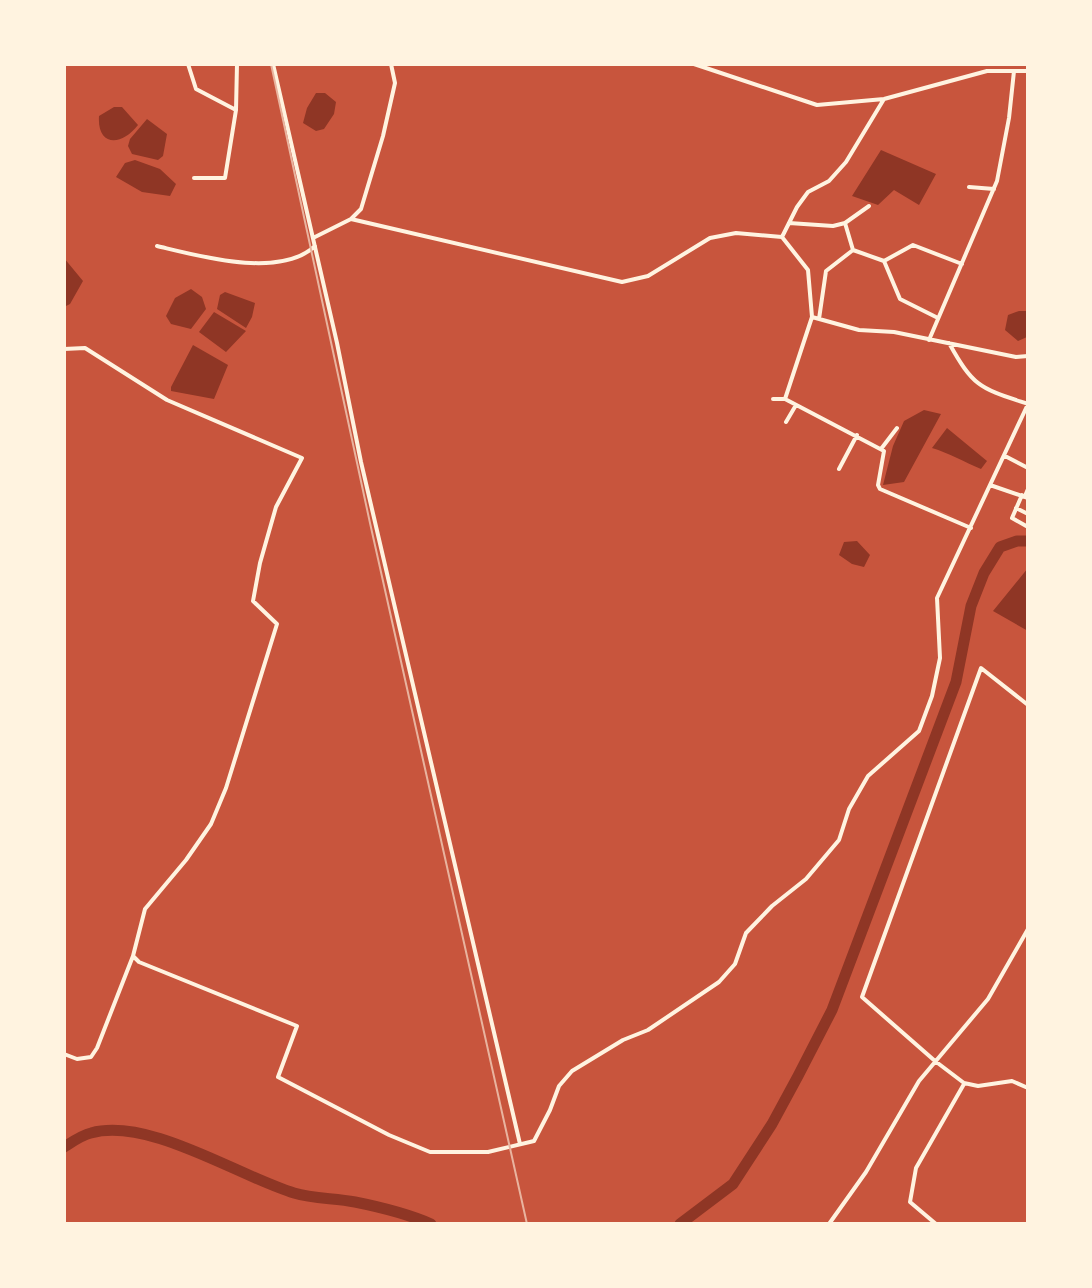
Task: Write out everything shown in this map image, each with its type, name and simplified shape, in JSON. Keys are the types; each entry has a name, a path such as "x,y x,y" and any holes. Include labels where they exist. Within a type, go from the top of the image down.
{"street":[{"path":"188,64 196,89 236,110"},
{"path":"194,178 225,178 236,110 237,64"},
{"path":"273,64 361,462 520,1144"},
{"path":"313,238 351,219 361,209 395,83 391,64"},
{"path":"694,64 817,105 884,99 987,71 1028,71"},
{"path":"987,71 988,64"},
{"path":"929,340 994,189 1009,118 1014,71"},
{"path":"782,237 808,192 829,181 846,162 884,99"},
{"path":"969,187 994,189"},
{"path":"789,223 833,226 845,223 869,206"},
{"path":"351,219 622,282 648,276 710,238 736,233 782,237 808,270 812,317 785,399"},
{"path":"845,223 853,250"},
{"path":"884,261 913,245 962,264"},
{"path":"157,246 210,259 254,263 299,258 315,246"},
{"path":"853,250 884,261 900,299 938,318"},
{"path":"819,319 826,271 853,250"},
{"path":"812,317 859,330 894,332 1016,357 1028,356"},
{"path":"133,956 139,962 297,1026 278,1077 389,1135 430,1152 488,1152 534,1141 559,1086 572,1071 623,1040 648,1030 719,982 735,964 746,933 772,906 806,879 839,840 849,809 868,776 919,731 932,696 940,658 937,598 1028,404 988,390 973,381 949,343"},
{"path":"64,349 85,348 167,400 302,458 276,507 260,563 253,601 277,624 226,788 211,824 145,909 133,956 97,1048 91,1057 77,1059 64,1054"},
{"path":"773,399 785,399 881,449 884,451 878,485 880,489 971,528"},
{"path":"786,422 796,405"},
{"path":"881,449 897,428"},
{"path":"839,469 857,435"},
{"path":"1005,456 1028,468"},
{"path":"990,485 1025,496"},
{"path":"1028,489 1012,518 1028,527"},
{"path":"1016,508 1028,514"},
{"path":"1028,705 981,668 862,997 964,1083 978,1086 1012,1081 1028,1088"},
{"path":"829,1224 866,1172 919,1081 988,999 1028,929"},
{"path":"936,1224 910,1202 916,1168 964,1083"}],"shaded area":[{"path":"316,93 325,93 336,102 334,114 324,129 316,131 303,123"},
{"path":"114,107 122,107 138,125 118,140 106,138 99,126 99,116"},
{"path":"147,119 167,134 163,156 158,160 132,154 128,146"},
{"path":"881,150 936,174 919,205 894,190 878,205 852,196"},
{"path":"135,160 160,169 176,184 170,196 142,192 116,177 125,163"},
{"path":"64,258 83,281 70,304 64,307"},
{"path":"191,289 202,297 206,309 191,329 171,324 166,316 175,298"},
{"path":"225,292 255,303 246,328 217,309 220,295"},
{"path":"1028,311 1028,334 1018,341 1005,330 1008,315"},
{"path":"214,312 246,331 226,352 199,332"},
{"path":"193,345 228,365 214,399 171,391"},
{"path":"924,410 941,414 904,482 883,485 893,446 904,421"},
{"path":"947,428 987,461 981,469 932,448"},
{"path":"857,541 870,555 864,567 852,564 839,555 844,542"},
{"path":"1028,568 1028,631 993,611"}],"waterway":[{"path":"680,1224 733,1184 772,1124 832,1010 956,682 971,606 984,573 1000,547 1028,541"},
{"path":"64,1147 91,1133 114,1130 139,1133 166,1140 294,1193 374,1206 431,1224"}],"railway":[{"path":"271,64 527,1224"}]}
